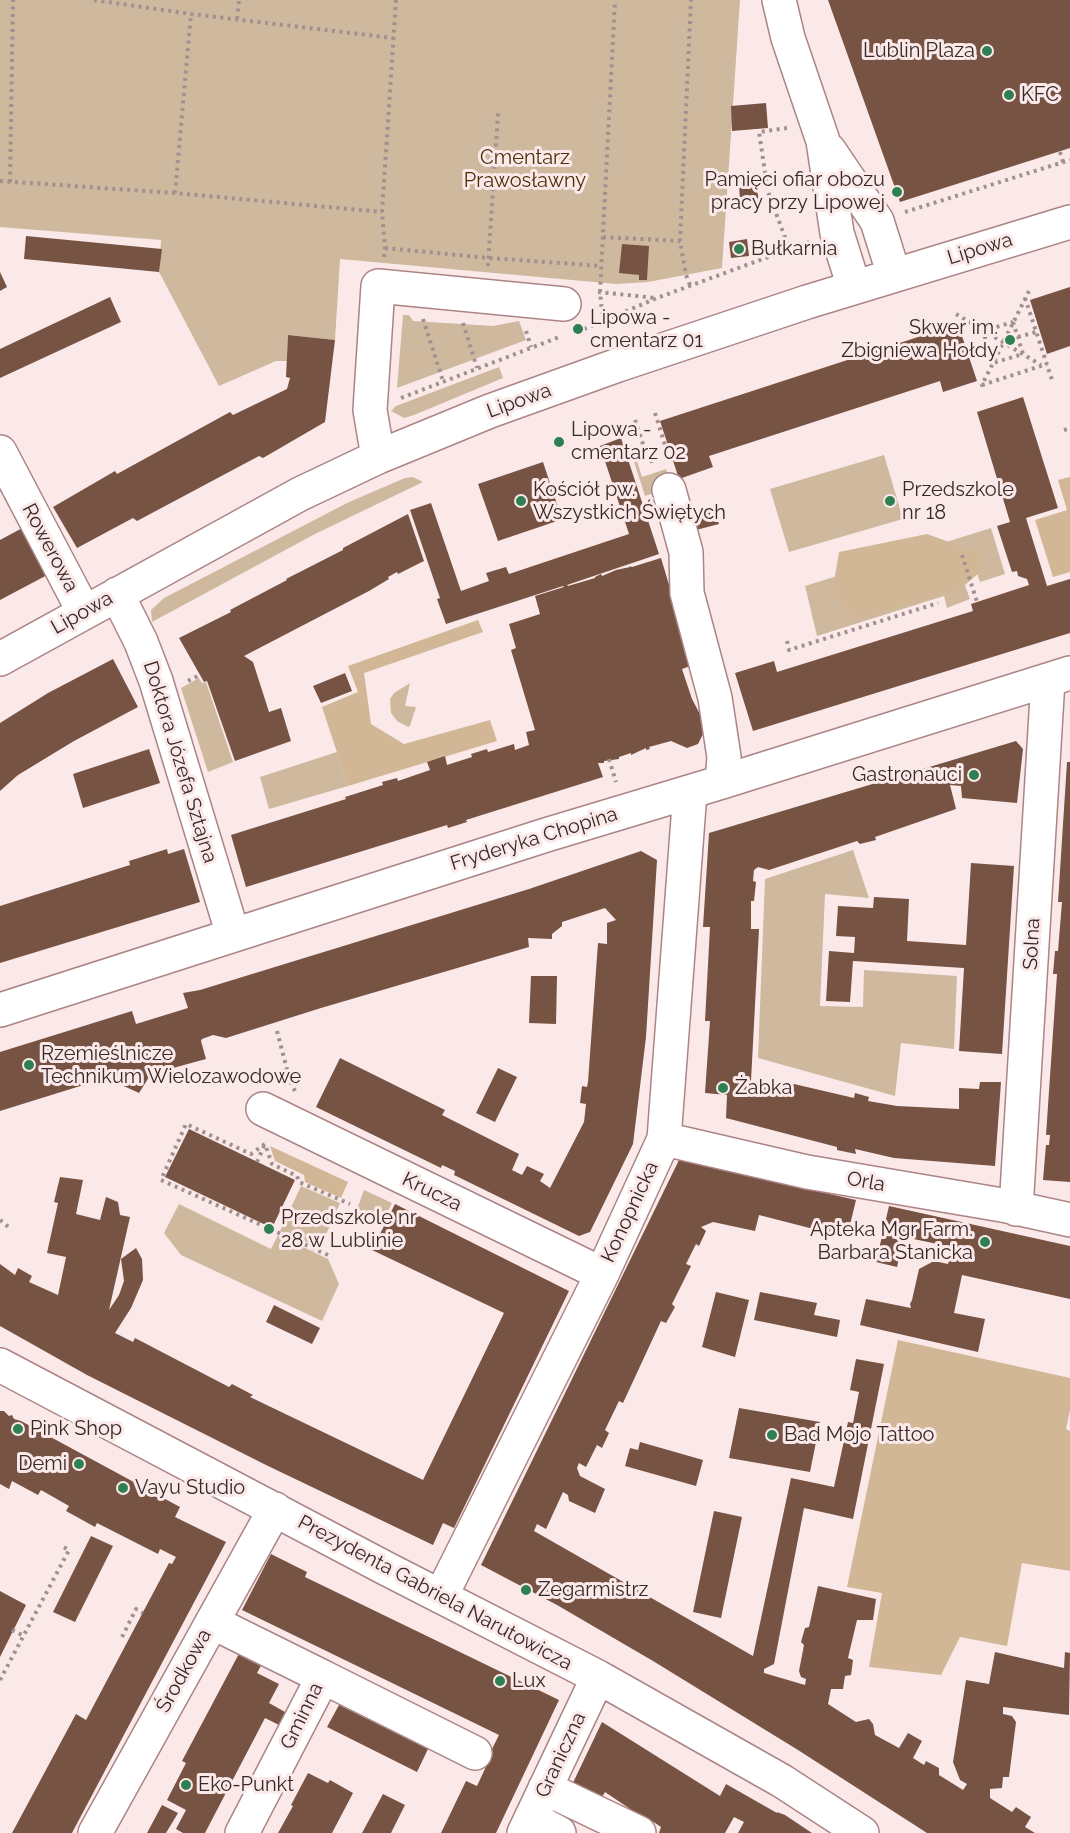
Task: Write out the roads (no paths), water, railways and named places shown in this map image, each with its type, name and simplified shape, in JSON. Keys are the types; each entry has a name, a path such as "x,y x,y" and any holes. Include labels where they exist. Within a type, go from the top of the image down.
{"street":[{"path":"778,0 788,38 823,141 837,233 854,286"},
{"path":"823,141 877,221 894,275"},
{"name":"Lipowa","path":"0,659 300,494 378,457 490,411 618,365 854,286 1070,222"},
{"path":"378,457 370,410 378,286 573,322"},
{"name":"Rowerowa","path":"0,452 84,612"},
{"path":"670,477 686,552 687,593 714,698 724,757 722,782"},
{"name":"Doktora Józefa Sztajna","path":"117,594 141,642 156,681 233,935"},
{"name":"Fryderyka Chopina","path":"0,1010 546,835 1059,677"},
{"name":"Solna","path":"1016,1209 1059,677"},
{"name":"Konopnicka","path":"441,1596 602,1274 664,1139 690,792"},
{"name":"Krucza","path":"263,1109 602,1274"},
{"name":"Orla","path":"664,1139 807,1172 1070,1220"},
{"name":"Prezydenta Gabriela Narutowicza","path":"0,1365 598,1677 782,1781 862,1833"},
{"name":"Środkowa","path":"95,1833 274,1509"},
{"name":"Gminna","path":"212,1622 323,1677 242,1833"},
{"path":"323,1677 475,1753"},
{"name":"Graniczna","path":"538,1828 545,1788 598,1677"},
{"path":"545,1788 639,1833"}],"place":[{"name":"Lublin Plaza","path":"987,51"},
{"name":"KFC","path":"1009,95"},
{"name":"Pamięci ofiar obozu pracy przy Lipowej","path":"897,192"},
{"name":"Bułkarnia","path":"739,249"},
{"name":"Lipowa - cmentarz 01","path":"578,329"},
{"name":"Skwer im. Zbigniewa Hołdy","path":"1010,340"},
{"name":"Lipowa - cmentarz 02","path":"559,442"},
{"name":"Kościół pw. Wszystkich Świętych","path":"521,501"},
{"name":"Przedszkole nr 18","path":"890,501"},
{"name":"Gastronauci","path":"974,775"},
{"name":"Rzemieślnicze Technikum Wielozawodowe","path":"29,1065"},
{"name":"Żabka","path":"723,1088"},
{"name":"Przedszkole nr 28 w Lublinie","path":"269,1229"},
{"name":"Apteka Mgr Farm. Barbara Stanicka","path":"985,1242"},
{"name":"Pink Shop","path":"18,1429"},
{"name":"Bad Mojo Tattoo","path":"772,1435"},
{"name":"Demi","path":"79,1464"},
{"name":"Vayu Studio","path":"123,1488"},
{"name":"Zegarmistrz","path":"526,1590"},
{"name":"Lux","path":"500,1681"},
{"name":"Eko-Punkt","path":"186,1785"}],"park label":[{"name":"Cmentarz Prawosławny","path":"525,170"}]}
